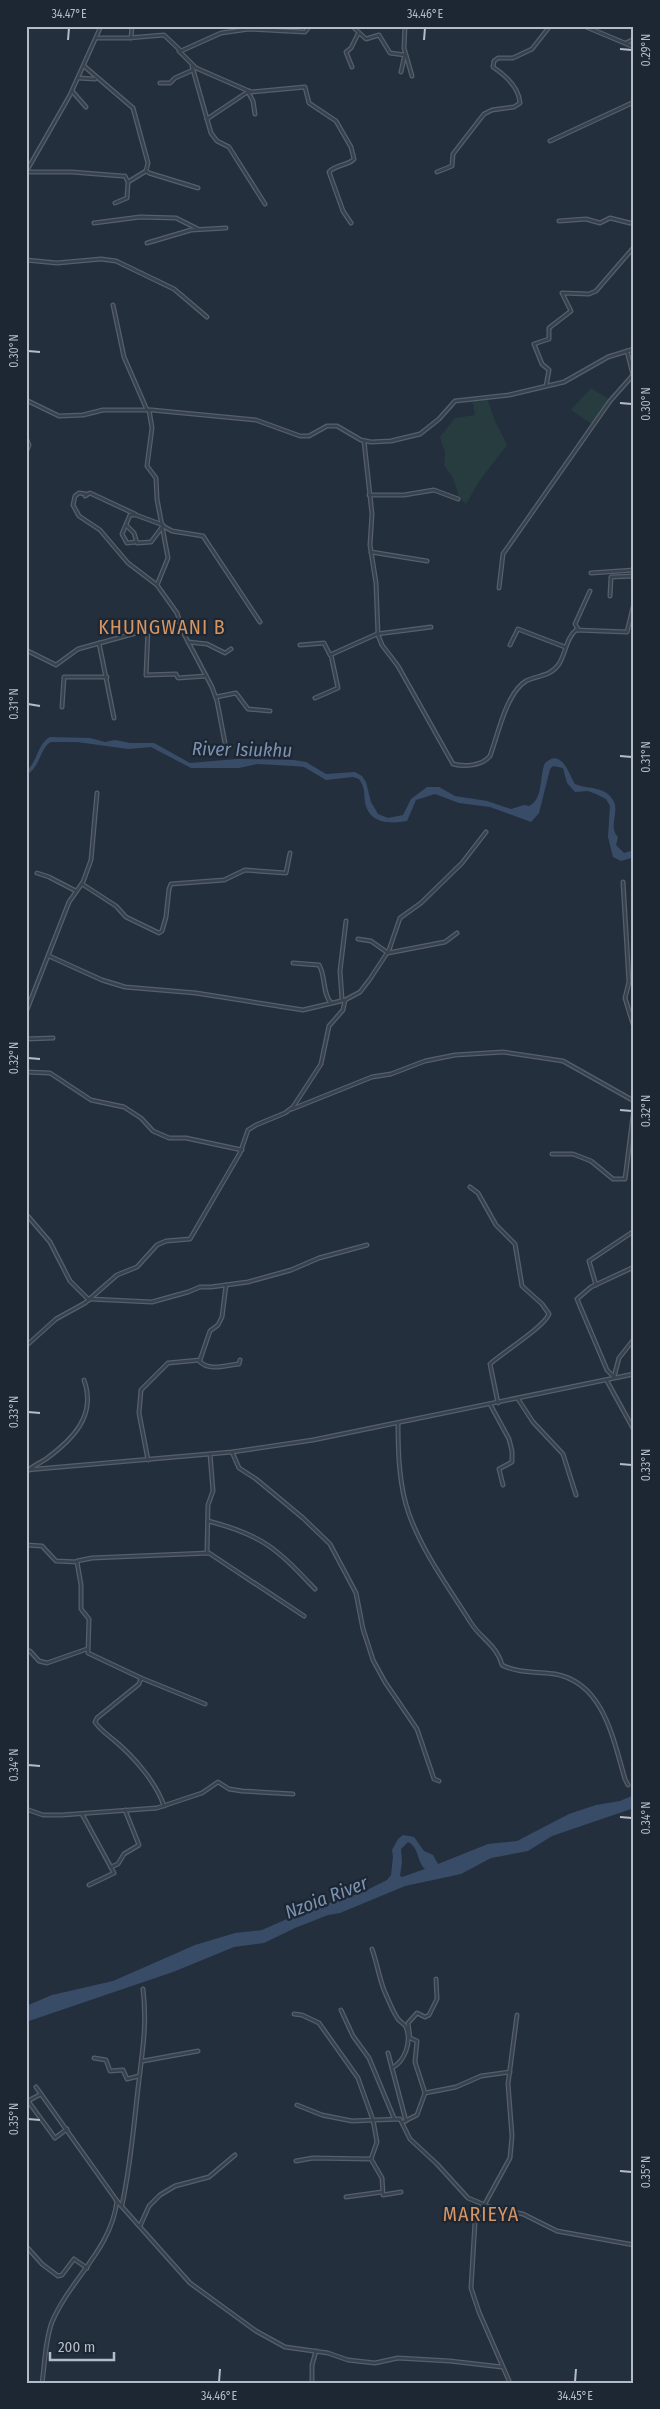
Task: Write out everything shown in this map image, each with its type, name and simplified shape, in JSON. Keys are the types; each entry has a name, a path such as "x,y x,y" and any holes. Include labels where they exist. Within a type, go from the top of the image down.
{"street":[{"path":"102,26 72,91 26,172 72,172 126,177 128,182 127,198 115,203"},
{"path":"131,38 132,26"},
{"path":"179,51 221,33 249,29 305,32 310,26"},
{"path":"352,26 366,39 372,38"},
{"path":"401,72 405,54 406,26"},
{"path":"437,172 452,166 453,154 484,114 489,111 514,107 520,103 515,88 502,73 493,67 494,61 498,58 513,58 517,54 529,51 550,26"},
{"path":"584,26 634,47"},
{"path":"352,68 346,52 351,48 356,35 360,35"},
{"path":"366,42 379,35 390,53 405,54"},
{"path":"97,38 166,36 191,65 206,119 214,137 229,147 265,204"},
{"path":"626,44 634,39"},
{"path":"405,54 412,76"},
{"path":"191,65 207,74 248,91 269,91 304,86 309,103 323,110 339,125 354,159 352,162 330,169 328,175 350,223"},
{"path":"84,66 96,79 109,86 133,108 148,163 147,173"},
{"path":"160,83 170,83 175,78 193,70"},
{"path":"78,78 96,79"},
{"path":"72,91 86,107"},
{"path":"248,91 253,101 255,114"},
{"path":"206,119 248,91"},
{"path":"550,141 634,102"},
{"path":"128,182 147,173 198,188"},
{"path":"94,223 140,217 176,218 198,229"},
{"path":"559,221 586,219 600,223 610,218 634,224"},
{"path":"146,243 164,236 198,229 226,228"},
{"path":"546,386 549,370 542,364 534,345 549,339 548,328 571,311 562,293 589,294 596,292 634,247"},
{"path":"26,260 57,263 101,258 116,261 174,289 207,317"},
{"path":"114,306 124,357 148,410 152,428 148,466 156,478 156,496 163,526 167,562 157,585"},
{"path":"26,400 51,413 65,416 104,410 148,410 256,420 300,436 309,436 327,426 337,426 364,441 391,441 420,434 438,419 452,403 460,400 508,395 564,382 608,357 634,349"},
{"path":"499,588 503,554 610,401 633,375 628,351"},
{"path":"26,438 29,445 26,452"},
{"path":"364,441 372,514 371,552 376,583 378,634 382,645 402,674 451,762 460,765 479,763 488,759 510,699 525,682 542,677 554,669 559,664 573,632 578,629 627,632 634,603"},
{"path":"369,495 404,495 434,490 458,499"},
{"path":"225,743 216,697 188,642 174,607 161,594 157,585 128,563 100,530 79,516 73,505 75,496 79,493 86,495 90,493 172,531 203,536 260,622"},
{"path":"139,516 130,515 122,534 125,542 142,544 151,542 163,526"},
{"path":"126,526 134,533 136,542"},
{"path":"371,552 427,561"},
{"path":"592,573 634,570"},
{"path":"610,596 611,577 634,576"},
{"path":"152,580 158,579"},
{"path":"578,629 575,624 590,590"},
{"path":"26,650 56,665 78,649 180,621"},
{"path":"330,655 378,634 431,627"},
{"path":"148,629 147,675 176,674 178,678 184,679 206,676"},
{"path":"510,645 518,629 566,648"},
{"path":"188,642 207,644 225,652 231,649"},
{"path":"99,643 114,718"},
{"path":"300,645 323,643 330,655 338,688 315,698"},
{"path":"62,707 64,676 107,677"},
{"path":"216,697 236,694 248,708 270,711"},
{"path":"26,1012 69,902 82,884 92,857 97,793"},
{"path":"48,956 102,980 121,986 201,993 300,1009 312,1009 343,999 363,989 388,953 400,918 420,903 462,863 486,832"},
{"path":"82,884 116,906 126,917 159,933 163,926 171,884 224,880 245,870 286,873 290,853"},
{"path":"37,873 76,891"},
{"path":"623,882 628,982 625,998 634,1027"},
{"path":"292,1109 321,1064 328,1028 343,1010 340,971 346,921"},
{"path":"358,939 370,941 388,953 445,942 457,934"},
{"path":"293,963 319,965 323,974 328,999 332,1003"},
{"path":"26,1039 53,1038"},
{"path":"26,1346 54,1321 89,1299 118,1275 137,1267 156,1245 166,1241 190,1239 242,1150 249,1129 292,1109 372,1078 391,1074 425,1061 455,1055 508,1052 563,1061 634,1101"},
{"path":"26,1072 50,1073 91,1100 124,1107 141,1118 153,1131 164,1136 173,1139 190,1139 242,1150"},
{"path":"552,1154 573,1154 594,1163 613,1179 625,1180 634,1108"},
{"path":"470,1187 478,1192 494,1223 515,1244 522,1286 549,1313 546,1319 520,1342 490,1364 498,1403"},
{"path":"26,1214 50,1242 70,1281 89,1299 152,1302 187,1293 198,1287 248,1282 287,1272 316,1259 368,1245"},
{"path":"596,1284 589,1261 634,1231"},
{"path":"614,1378 607,1370 577,1301 580,1296 596,1284 634,1267"},
{"path":"199,1360 210,1332 220,1320 226,1284"},
{"path":"614,1378 619,1358 634,1339"},
{"path":"199,1360 205,1366 212,1367 239,1364 240,1360"},
{"path":"148,1460 139,1413 141,1390 168,1363 199,1360"},
{"path":"28,1470 232,1452 313,1440 634,1374"},
{"path":"28,1470 64,1445 84,1420 88,1392 84,1380"},
{"path":"607,1380 634,1430"},
{"path":"518,1399 535,1424 563,1454 576,1495"},
{"path":"490,1404 512,1448 511,1463 499,1469 503,1485"},
{"path":"398,1423 399,1452 406,1504 426,1550 472,1626 496,1649 502,1665 566,1677 585,1688 595,1698 612,1734 628,1785"},
{"path":"232,1452 240,1468 303,1518 330,1544 356,1592 363,1629 373,1660 385,1682 417,1729 434,1778 439,1781"},
{"path":"207,1553 208,1504 213,1491 210,1454"},
{"path":"208,1521 239,1529 263,1540 285,1558 315,1589"},
{"path":"26,1544 42,1546 56,1561 77,1562 85,1558 184,1556 207,1553 304,1616"},
{"path":"77,1562 81,1585 82,1609 89,1620 88,1653 141,1678 205,1704"},
{"path":"26,1652 31,1652 39,1661 47,1663 87,1649"},
{"path":"141,1678 139,1684 97,1718 95,1722 145,1774 158,1792 164,1806"},
{"path":"26,1809 43,1815 82,1814 164,1806 202,1793 217,1782 229,1788 242,1791 293,1794"},
{"path":"111,1867 118,1864 124,1854 139,1845 125,1810"},
{"path":"82,1814 114,1874 89,1885"},
{"path":"372,1949 377,1960 383,1987 398,2019 406,2030 405,2053 400,2064 392,2068"},
{"path":"404,2122 417,2115 425,2093 415,2062 417,2041 410,2038 408,2023 416,2013 425,2017 429,2015 437,1999 436,1979"},
{"path":"122,2205 138,2102 139,2076 146,2023 143,1989"},
{"path":"341,2010 353,2036 369,2060 394,2118"},
{"path":"294,2014 302,2015 321,2025 358,2078 373,2120 377,2146 371,2159"},
{"path":"510,2383 471,2289 475,2222 510,2158 512,2147 508,2084 517,2015"},
{"path":"142,2061 198,2050"},
{"path":"388,2053 407,2135 414,2144 442,2168 466,2197 483,2205 522,2214 557,2231 634,2245"},
{"path":"94,2058 106,2060 110,2071 123,2070 127,2079 139,2076"},
{"path":"425,2093 456,2086 481,2076 510,2072"},
{"path":"36,2086 116,2200 184,2277 259,2333 284,2346 316,2351 350,2360 374,2363 398,2358 502,2367"},
{"path":"41,2094 28,2101 49,2132 55,2138 67,2129"},
{"path":"297,2105 342,2120 358,2122 394,2118 404,2122"},
{"path":"139,2224 149,2206 160,2195 175,2186 208,2177 235,2155"},
{"path":"296,2161 313,2158 371,2159"},
{"path":"371,2159 382,2178 382,2192"},
{"path":"346,2197 382,2192 384,2195 401,2192"},
{"path":"42,2383 52,2323 105,2240 116,2200"},
{"path":"26,2246 42,2264 58,2276 62,2275 74,2259 87,2268"},
{"path":"312,2383 312,2365 316,2351"}],"green space":[{"path":"591,388 610,400 593,425 571,410"},
{"path":"487,398 495,421 507,445 480,480 466,504 459,497 453,478 444,465 445,453 440,437 455,418 475,415 472,400"}],"water":[{"path":"50,737 90,738 105,742 115,740 130,743 154,743 190,763 237,759 294,760 306,762 326,774 355,772 362,776 366,782 371,802 378,814 388,818 403,815 411,799 427,787 439,787 455,796 487,801 511,809 524,805 529,806 534,803 539,793 545,763 556,758 564,764 575,784 602,790 611,797 615,806 614,829 618,837 616,845 624,853 634,850 634,857 621,861 613,857 608,837 610,806 606,799 596,794 588,791 575,792 567,783 563,768 553,766 550,769 539,813 531,822 490,807 459,803 435,794 416,800 407,821 387,822 371,815 367,809 362,785 359,779 353,777 326,780 304,767 294,766 257,764 239,768 191,768 151,747 128,749 77,742 51,742 45,748 35,767 26,775 26,771 33,763 42,744"},
{"path":"634,1795 634,1808 552,1836 528,1851 491,1858 461,1874 405,1886 340,1913 328,1915 295,1928 264,1943 234,1947 173,1972 26,2022 26,2006 52,1995 113,1981 195,1945 235,1933 262,1930 321,1904 335,1902 365,1891 387,1880 391,1875 392,1850 398,1839 403,1835 414,1837 424,1851 433,1855 438,1864 488,1844 517,1841 569,1814 596,1805 620,1801","holes":["408,1842 412,1844 425,1869 402,1877 400,1876 401,1849"]}],"district":[{"name":"KHUNGWANI B","path":"162,627"},
{"name":"MARIEYA","path":"481,2214"}],"water label":[{"name":"River Isiukhu","path":"242,749"},
{"name":"Nzoia River","path":"326,1897"}]}
